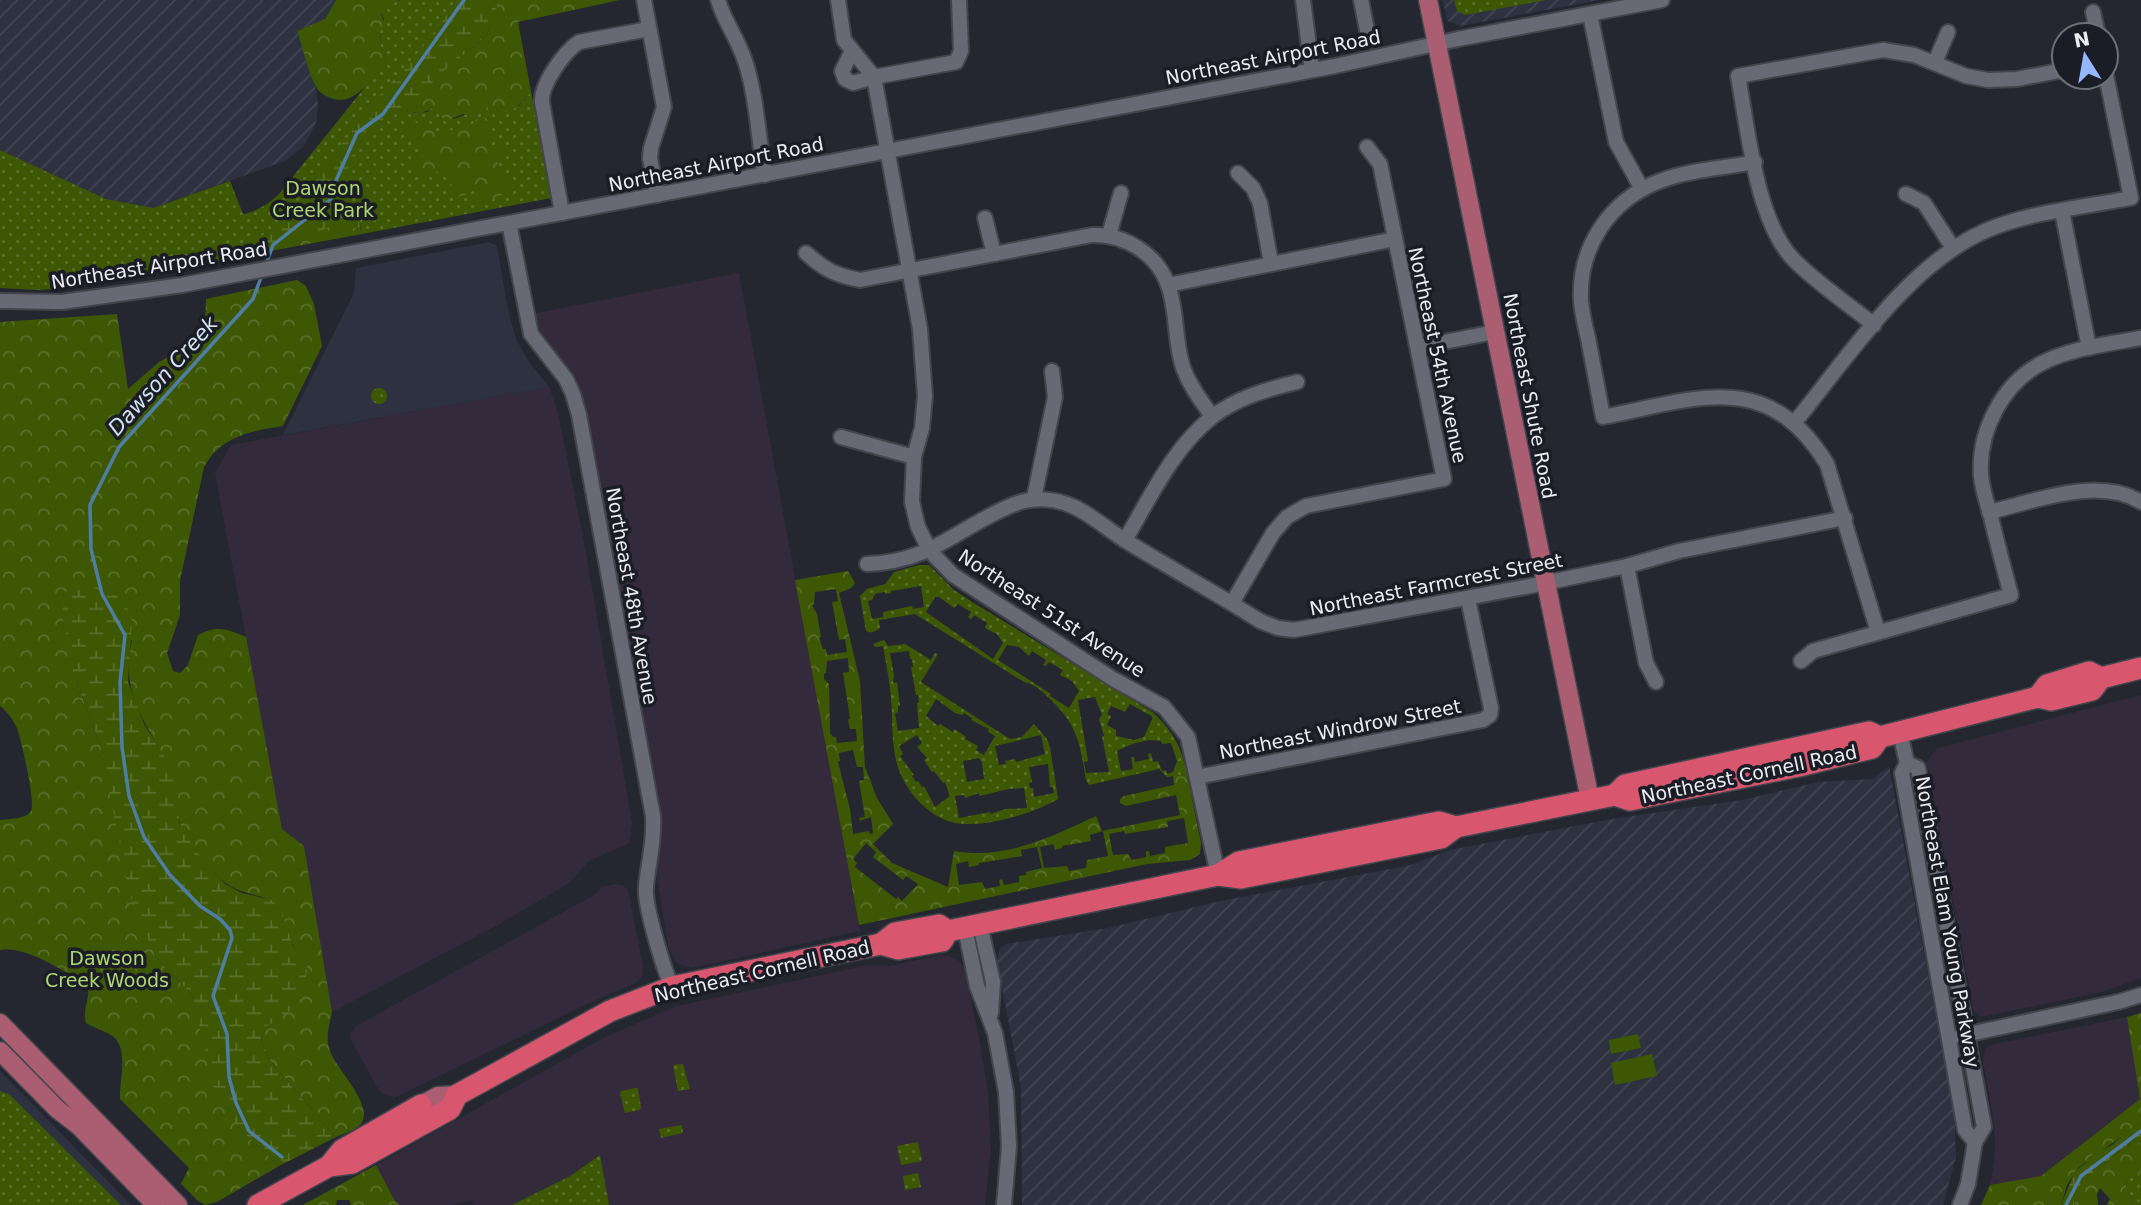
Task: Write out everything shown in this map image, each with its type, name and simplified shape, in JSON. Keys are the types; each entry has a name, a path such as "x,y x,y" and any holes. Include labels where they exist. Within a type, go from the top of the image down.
{"highway":[{"name":"Northeast Cornell Road","path":"258,1205 329,1166 352,1163 450,1109 457,1095 610,1011 673,987 881,944 898,949 942,940 964,928 1219,876 1241,878 1441,838 1456,827 1615,795 1625,785 1869,732 1890,735 2038,698 2051,700 2092,690 2101,678 2141,667"},
{"name":"Northeast Cornell Road","path":"329,1166 342,1150 421,1105"}],"main road":[{"name":"Northeast Shute Road","path":"1428,0 1590,800"},
{"path":"0,1023 178,1205"},
{"path":"0,1051 57,1109 79,1126 156,1205"},
{"name":"Northeast Cornell Road","path":"421,1105 438,1096 457,1095"}],"street":[{"path":"644,0 664,107 650,158 657,195"},
{"path":"718,0 722,14 740,48 752,86 765,175"},
{"name":"Northeast 51st Avenue","path":"838,0 841,31 852,51 874,77 924,360 925,396 922,428 914,457 912,502 918,527 930,551 953,575 1113,679 1164,707 1188,737 1219,876"},
{"path":"874,77 956,62 961,51 959,0"},
{"path":"1303,0 1312,70"},
{"path":"1361,0 1369,40"},
{"name":"Northeast Airport Road","path":"0,300 62,302 182,285 1312,70 1662,0"},
{"path":"2094,12 2096,21"},
{"path":"1590,14 1616,142 1642,189"},
{"path":"562,213 542,102 545,85 571,47 579,42 649,29"},
{"path":"1935,62 1948,32"},
{"path":"1874,325 1794,259 1768,219 1738,76 1882,50 1914,55 1966,76 1988,80 2017,79 2050,73"},
{"name":"Northeast 51st Avenue","path":"852,51 842,71 845,79 853,83 874,77"},
{"path":"1796,422 1902,292 1953,248 1987,230 2016,221 2131,198 2109,91"},
{"name":"Northeast 54th Avenue","path":"1231,603 1273,533 1287,517 1307,506 1444,479 1380,164 1367,147"},
{"path":"1755,162 1663,180 1642,189 1623,202 1607,219 1590,245 1584,264 1581,302 1603,417 1700,398 1726,396 1751,400 1796,422 1827,464 1878,632"},
{"path":"1238,173 1253,188 1260,203 1271,263"},
{"path":"1109,235 1121,193"},
{"path":"1906,194 1924,203 1953,248"},
{"path":"2062,211 2089,348"},
{"path":"985,218 993,254"},
{"name":"Northeast 48th Avenue","path":"509,223 531,334 570,386 579,415 653,816 653,841 646,892 663,966 673,987"},
{"path":"806,253 825,270 860,280 1092,236 1109,235 1132,244 1148,255 1168,285 1184,369 1195,392 1213,416"},
{"path":"1168,285 1395,239"},
{"path":"1418,347 1495,332"},
{"path":"1801,661 1813,652 2011,595 1981,476 1982,453 1995,411 2007,392 2022,376 2041,363 2089,348 2141,338"},
{"path":"867,564 888,563 930,551 1007,507 1034,498 1055,397 1052,371"},
{"path":"1125,540 1169,465 1213,416 1248,397 1297,382"},
{"path":"842,437 914,457"},
{"path":"1989,512 2101,489 2124,493 2141,502"},
{"name":"Northeast Farmcrest Street","path":"1034,498 1072,506 1260,621 1294,631 1468,599 1627,566 1679,551 1845,518"},
{"path":"1627,566 1646,663 1656,682"},
{"name":"Northeast Windrow Street","path":"1197,777 1483,720 1490,715 1491,708 1468,599"},
{"path":"1890,735 1907,763"},
{"name":"Northeast Elam Young Parkway","path":"1960,1205 1970,1177 1975,1142 1984,1127 1918,768 1907,763 1902,773 1948,1039 1965,1130 1975,1142"},
{"path":"964,928 993,982 991,1018 1002,1064 1008,1119 1008,1170 1004,1205"},
{"path":"1948,1039 2141,995"}],"shaded area":[{"path":"0,0 336,0 325,19 297,31 315,86 318,104 316,123 304,146 285,161 153,208 106,199 0,150"},
{"path":"1442,0 1599,0 1460,26 1448,21"},
{"path":"489,242 497,246 516,339 529,362 549,387 283,435 354,293 356,268"},
{"path":"739,273 860,931 692,968 678,964 669,950 657,876 658,817 587,421 574,380 565,364 546,342 533,314"},
{"path":"549,387 558,413 585,547 632,823 629,843 589,861 569,883 496,926 332,1012 304,846 282,829 215,473 231,445"},
{"path":"2141,695 2141,978 2102,992 1981,1017 1974,1011 1927,763 1938,748"},
{"path":"1889,766 1954,1114 1956,1157 1943,1205 1022,1205 1021,1088 997,960 1000,949 1006,944 1108,928 1216,902 1411,865 1450,850 1612,819 1742,800 1819,782 1873,779"},
{"path":"615,884 628,890 643,966 642,977 634,984 587,1004 394,1098 380,1092 350,1038 350,1033 356,1026 596,894 602,887"},
{"path":"941,955 956,958 964,967 981,1048 988,1094 991,1149 985,1205 609,1205 599,1155 570,1176 512,1205 474,1205 471,1200 452,1205 399,1205 376,1165 603,1038 677,1006 864,966 890,966"},
{"path":"2127,1017 2140,1099 2041,1176 1990,1185 1995,1140 1983,1062 1985,1050 1990,1045"},
{"path":"0,1071 131,1205 0,1205"}],"green space":[{"path":"336,0 400,0 391,4 381,14 385,26 380,29 381,49 386,61 363,89 348,99 339,100 324,95 317,88 297,31 325,19"},
{"name":"Dawson Creek Park","path":"400,0 513,0 413,113 427,112 433,107 454,119 487,106 519,106 531,91 551,198 362,234 358,215 348,236 79,287 38,290 0,288 0,150 106,199 153,208 230,181 243,214 252,211 279,194 386,61 381,49 380,29 384,19 381,13"},
{"name":"Dawson Creek Park","path":"458,0 499,0 487,35 439,75 408,110 387,118 365,134 349,171 346,190 359,216 360,227 334,231 333,227 328,227 321,231 314,227 302,230 281,249 247,255 251,251 249,244 267,232 274,231 294,213 317,172 348,137 359,118 418,53"},
{"path":"499,0 620,0 518,22 531,91 514,109 500,111 497,106 488,106 485,111 471,116 463,114 449,120 441,117 433,107 421,113 408,110 439,75 487,35"},
{"path":"1454,0 1546,0 1465,15 1457,11"},
{"path":"483,117 492,124 492,146 504,148 498,167 512,188 507,194 497,199 479,201 475,196 479,189 475,186 471,193 457,197 456,193 450,190 454,176 444,177 434,172 416,176 410,167 414,161 423,157 425,152 409,141 406,130 415,122 440,133 472,125 475,120"},
{"path":"314,227 321,231 328,227 360,227 362,234 281,249 302,230"},
{"name":"Dawson Creek Woods","path":"297,280 306,286 314,304 322,346 283,426 248,433 228,442 219,448 204,467 180,581 180,615 167,653 173,671 180,673 188,665 198,635 222,629 246,637 282,829 304,846 332,1012 328,1031 329,1046 364,1112 363,1121 356,1128 336,1137 270,1061 261,1040 267,1026 280,1016 307,965 293,946 283,917 275,904 228,885 204,860 181,828 174,778 134,697 129,661 132,640 76,680 101,748 113,806 155,956 192,995 205,1045 235,1125 279,1166 217,1202 205,1205 181,1184 189,1168 120,1099 120,1047 111,1035 86,1023 88,987 70,974 33,955 9,949 0,950 0,820 25,816 29,814 32,806 17,728 0,706 0,322 117,314 128,389 159,362 194,342 205,325 206,299"},
{"path":"376,388 382,388 387,396 385,402 376,404 371,399 371,393"},
{"path":"929,565 954,590 972,602 1152,712 1175,740 1187,774 1167,777 1159,769 1089,785 1072,727 1060,709 1039,689 915,614 879,620 880,628 872,632 866,631 860,596 867,589 885,584 894,572","holes":["921,586 924,607 913,609 912,606 883,612 883,617 872,619 868,601 872,600 875,594","935,597 954,608 958,604 971,612 968,617 971,619 974,615 987,623 985,628 997,634 1003,643 993,659 926,612","1007,645 1019,647 1029,656 1032,651 1046,660 1043,665 1046,666 1049,662 1063,670 1060,675 1072,681 1079,691 1069,708 1050,696 1051,694 998,660","1095,697 1102,715 1099,719 1109,772 1086,773 1084,762 1088,761 1078,700","1130,704 1153,717 1144,737 1134,740 1116,736 1116,730 1107,725 1111,716 1107,714 1111,706 1125,712","1150,740 1161,741 1162,744 1171,743 1177,761 1173,772 1167,774 1166,770 1162,771 1158,761 1153,762 1151,753 1148,754 1149,759 1135,762 1134,757 1131,757 1133,769 1121,771 1117,751"]},
{"path":"848,571 855,583 851,588 839,593 860,681 865,767 877,798 893,824 873,844 892,863 948,887 954,851 991,852 1027,845 1096,816 1102,831 1180,815 1176,795 1126,806 1120,803 1120,799 1174,785 1173,776 1187,774 1201,843 1200,854 1190,860 1147,864 859,925 795,580","holes":["836,589 838,601 832,602 839,640 845,639 847,652 827,655 826,649 823,649 817,614 812,605 815,592","848,658 849,672 843,673 848,720 850,729 856,729 857,741 837,743 836,737 830,733 829,684 824,679 827,661","853,750 857,767 863,767 864,780 859,781 865,817 859,818 860,821 871,817 873,833 870,834 869,831 853,834 850,809 838,762 839,753","1184,818 1188,843 1165,847 1165,853 1150,856 1149,851 1146,851 1146,857 1132,860 1128,854 1113,855 1109,834 1168,827 1167,821","1103,831 1108,856 1087,860 1086,868 1069,871 1067,866 1044,868 1040,847 1053,844 1055,850 1062,846 1091,841 1090,835","866,843 876,852 873,857 903,880 906,876 918,884 902,901 898,897 896,899 855,867 857,863 853,859","1037,847 1042,868 1019,876 1019,882 1004,885 1002,879 999,880 1000,886 985,889 982,882 959,885 956,864 968,861 969,867 1022,856 1021,850"]},
{"path":"77,585 85,585 117,596 127,608 132,620 128,682 144,724 166,759 177,784 179,822 198,853 225,884 242,893 272,900 282,913 293,946 307,965 305,990 299,1005 267,1026 261,1040 270,1061 336,1137 279,1166 235,1125 216,1097 192,995 155,956 129,892 101,748 76,680 63,617 62,598 67,590"},
{"path":"884,640 888,646 905,644 931,660 935,653 938,654 921,682 1010,739 1022,737 1034,724 1047,739 1050,747 1058,799 1022,815 994,822 967,824 945,820 926,808 905,783 897,764 890,686 883,646 875,647 873,644","holes":["909,651 919,702 919,728 898,731 895,713 900,706 897,682 893,683 890,653","936,699 955,713 964,713 972,718 971,720 989,729 988,732 995,736 984,755 976,750 978,746 954,729 953,732 940,724 938,726 926,716","917,735 922,743 917,747 927,758 924,760 932,772 945,782 950,796 935,807 924,786 912,776 914,775 900,756 903,754 899,746","1041,735 1045,754 1016,762 1015,759 1005,761 1006,764 999,765 995,746","979,758 984,779 967,782 963,761","1048,764 1050,787 1053,787 1054,793 1034,797 1029,783 1032,782 1029,767","1024,788 1027,808 1005,809 991,814 990,812 959,818 955,796 964,795 965,798 979,793 980,796"]},
{"path":"2141,1013 2141,1122 2078,1168 2067,1185 2061,1205 1981,1205 1990,1185 2041,1176 2140,1099 2127,1017"},
{"path":"1638,1034 1641,1048 1611,1054 1609,1040"},
{"path":"1652,1054 1657,1076 1615,1085 1611,1063"},
{"path":"683,1064 690,1089 678,1091 673,1065"},
{"path":"638,1088 641,1108 625,1113 621,1091"},
{"path":"0,1091 10,1095 121,1205 0,1205"},
{"path":"2141,1122 2141,1143 2135,1140 2082,1181 2074,1205 2061,1205 2075,1171 2092,1155 2112,1145"},
{"path":"682,1125 683,1133 661,1138 659,1129"},
{"path":"2135,1140 2141,1143 2141,1171 2139,1176 2128,1179 2126,1186 2133,1205 2107,1205 2110,1199 2100,1188 2097,1194 2098,1205 2074,1205 2082,1181"},
{"path":"918,1142 922,1161 901,1165 897,1146"},
{"path":"600,1155 609,1205 512,1205 570,1176"},
{"path":"376,1165 399,1205 351,1205 349,1200 337,1200 336,1205 303,1205"},
{"path":"2141,1171 2141,1205 2133,1205 2126,1186 2128,1179 2139,1176"},
{"path":"918,1173 921,1187 905,1190 903,1176"}],"waterway":[{"name":"Dawson Creek","path":"266,264 273,245 331,199 334,185 357,133 383,114 464,0"},
{"name":"Dawson Creek","path":"262,275 253,299 119,447 90,505 91,549 102,594 125,635 120,682 122,747 129,796 144,837 170,875 200,906 220,919 230,930 232,938 213,996 227,1034 229,1077 236,1103 249,1131 282,1157"},
{"path":"2066,1205 2081,1176 2141,1131"}]}
